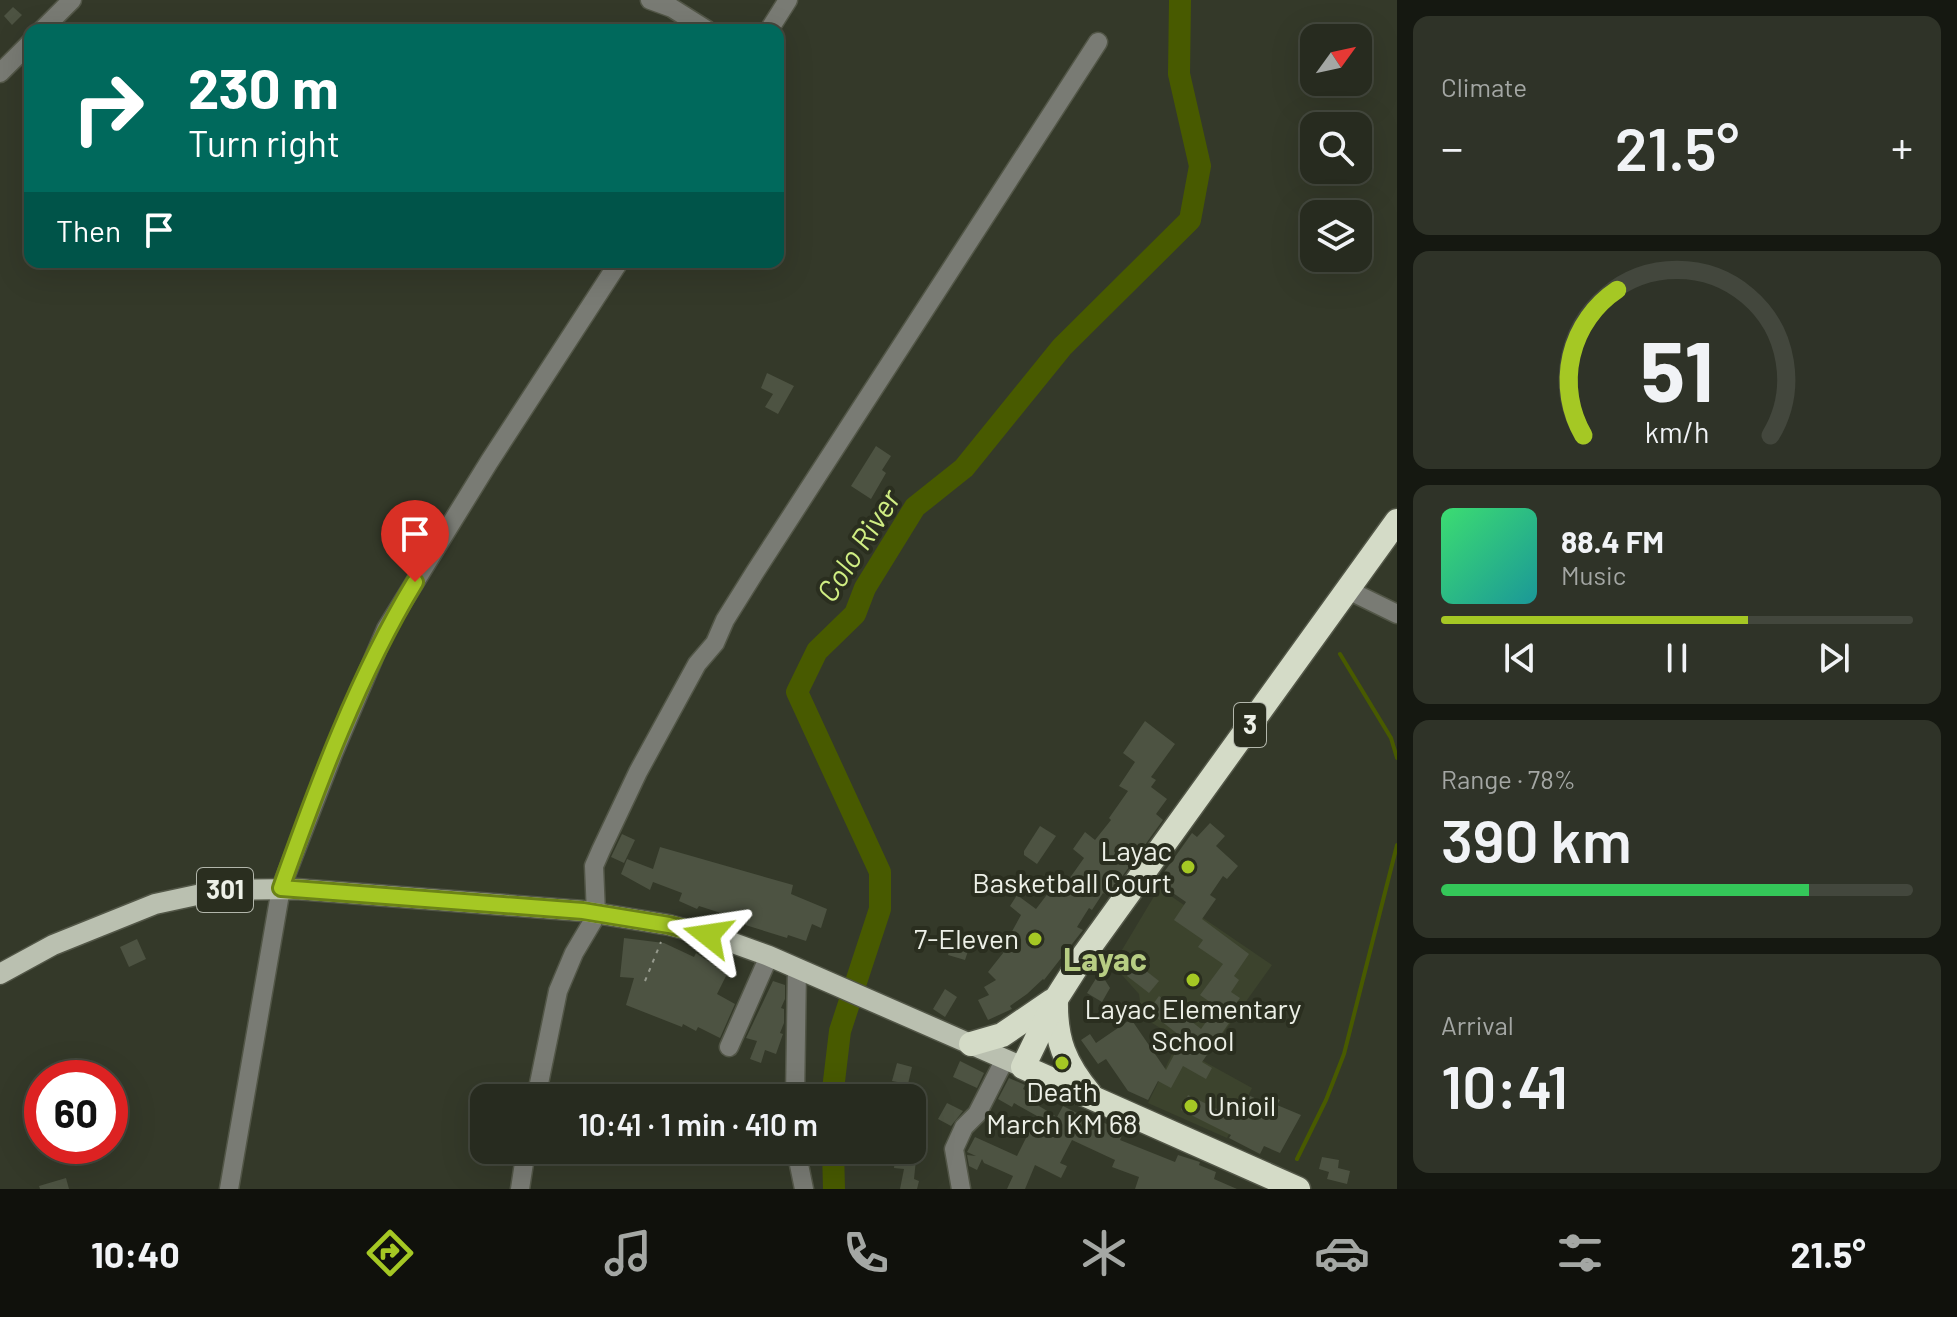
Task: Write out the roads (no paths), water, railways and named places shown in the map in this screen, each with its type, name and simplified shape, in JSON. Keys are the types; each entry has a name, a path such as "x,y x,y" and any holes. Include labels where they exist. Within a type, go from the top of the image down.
{"highway":[{"name":"3","path":"1014,1063 1103,929 1397,521"},
{"path":"971,1044 1002,1035 1057,998"},
{"path":"1057,998 1056,1020 1063,1053 1071,1072 1095,1099"},
{"path":"1014,1063 1298,1189"}],"main road":[{"name":"301","path":"0,974 53,945 155,904 220,890 288,888 591,915 669,925 769,956 1014,1063"}],"street":[{"path":"650,0 672,8 697,24"},
{"path":"773,24 788,0"},
{"path":"46,24 60,4"},
{"path":"539,1084 558,991 591,915 594,866 638,772 697,664 715,643 725,620 755,572 1098,42"},
{"path":"0,73 24,49"},
{"path":"229,1189 288,888 333,754 386,629 489,462 615,268"},
{"path":"1348,590 1397,614"},
{"path":"729,1047 769,956"},
{"path":"796,1084 801,971"},
{"path":"963,1188 954,1149 964,1127 1014,1063"},
{"path":"520,1189 524,1164"},
{"path":"799,1164 804,1189"}],"waterway":[{"name":"Colo River","path":"834,1084 840,1031 880,909 880,872 797,692 817,651 855,614 865,588 915,507 964,468 1062,347 1190,220 1200,166 1179,74 1180,0"},
{"path":"1340,654 1391,738 1397,758"},
{"path":"1297,1159 1344,1054 1397,845"},
{"name":"Colo River","path":"833,1164 834,1189"}],"place":[{"name":"Layac Basketball Court","path":"1188,867"},
{"name":"7-Eleven","path":"1035,939"},
{"name":"Layac Elementary School","path":"1193,980"},
{"name":"Death March KM 68","path":"1062,1063"},
{"name":"Unioil","path":"1191,1106"}],"district":[{"name":"Layac","path":"1105,960"}]}
